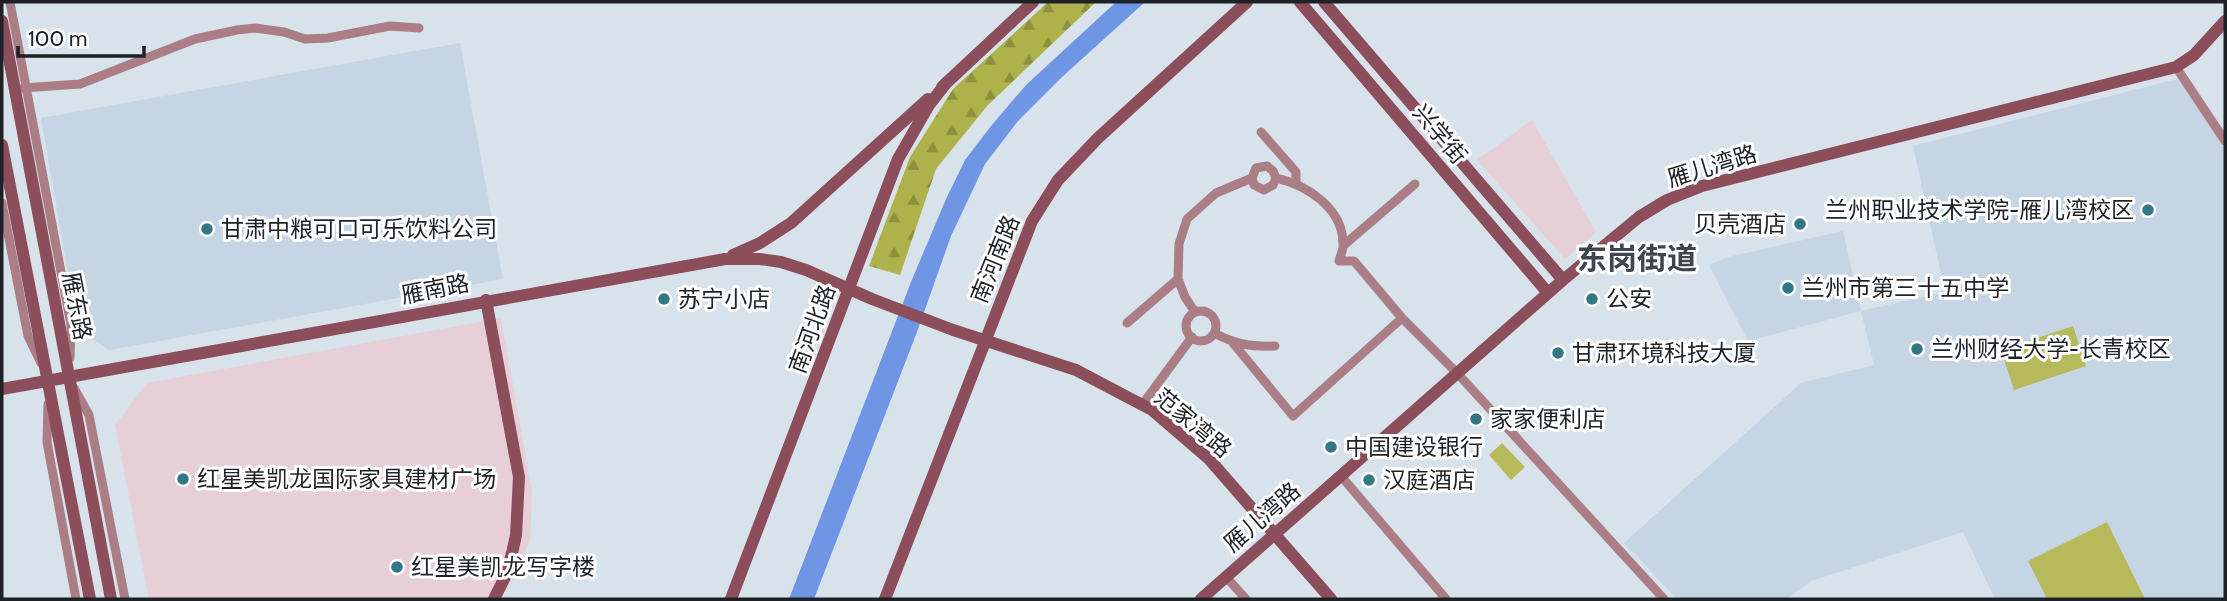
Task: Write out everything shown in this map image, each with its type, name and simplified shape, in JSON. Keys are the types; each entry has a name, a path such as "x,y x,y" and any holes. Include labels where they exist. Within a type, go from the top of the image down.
{"main road":[{"name":"南河北路","path":"716,260 753,247 791,223 1033,2"},
{"name":"南河南路","path":"885,599 1032,221 1058,180 1098,138 1247,2"},
{"name":"兴学街","path":"1300,2 1548,293"},
{"name":"兴学街","path":"1324,2 1563,280"},
{"name":"雁东路","path":"2,21 20,88 69,378 111,599"},
{"name":"雁儿湾路","path":"1201,599 1563,280 1639,217 1667,200 1702,186 2176,67 2194,55 2225,21"},
{"name":"南河北路","path":"731,599 898,159 929,105 947,82"},
{"name":"雁东路","path":"2,145 90,599"},
{"name":"雁南路","path":"2,389 486,300 740,258 781,262 806,270 953,330"},
{"path":"486,300 519,477 513,550 507,573 494,599"},
{"name":"范家湾路","path":"953,330 1076,370 1152,411 1209,459 1331,599"}],"street":[{"path":"10,2 20,88 80,84 194,39 237,30 255,28 284,32 305,39 328,38 390,26 419,28"},
{"path":"2176,67 2225,141"},
{"path":"1261,132 1296,172 1296,183"},
{"path":"1263,166 1273,170 1276,177 1271,187 1264,190 1254,185 1252,178 1254,171 1263,166"},
{"path":"1276,177 1311,191 1327,206 1338,224 1344,245"},
{"path":"1195,312 1178,279 1178,244 1187,219 1216,193 1252,178"},
{"path":"1415,184 1344,245 1339,261 1354,261 1402,318 1458,374 1664,599"},
{"path":"2,203 28,336 49,381 47,442 76,599"},
{"path":"1126,323 1178,279"},
{"path":"1203,311 1213,317 1216,325 1214,333 1204,340 1192,337 1186,326 1188,318 1195,312 1203,311"},
{"path":"1233,343 1293,416 1402,318"},
{"path":"1214,333 1233,343 1254,347 1275,346"},
{"path":"1142,405 1192,337"},
{"path":"69,378 89,415 125,599"},
{"path":"1341,476 1446,599"},
{"path":"1226,577 1246,599"}],"shaded area":[{"path":"460,43 503,279 110,350 78,330 41,118"},
{"name":"兰州财经大学-长青校区","path":"2181,78 2225,145 2225,599 1995,599 1963,532 1811,581 1787,599 1677,599 1624,543 1801,383 1874,365 1861,311 1945,292 1913,146"},
{"path":"1532,120 1596,232 1565,259 1477,160"},
{"name":"兰州市第三十五中学","path":"1843,231 1861,311 1748,341 1709,265 1728,257"},
{"path":"501,318 532,492 530,541 501,599 149,599 115,425 147,383"}],"green space":[{"path":"1048,2 1096,2 987,106 936,169 900,275 869,266 910,157 953,89"},
{"path":"2073,326 2086,366 2014,390 2001,350"},
{"path":"1502,443 1525,467 1511,480 1489,455"},
{"path":"2107,522 2145,599 2047,599 2028,561"}],"water":[{"path":"1116,2 1145,2 1018,121 985,164 951,236 814,599 789,599 911,282 965,160 1026,85"}],"place":[{"name":"兰州职业技术学院-雁儿湾校区","path":"2148,210"},
{"name":"贝壳酒店","path":"1800,224"},
{"name":"甘肃中粮可口可乐饮料公司","path":"207,229"},
{"name":"兰州市第三十五中学","path":"1788,288"},
{"name":"苏宁小店","path":"664,299"},
{"name":"公安","path":"1592,299"},
{"name":"兰州财经大学-长青校区","path":"1917,349"},
{"name":"甘肃环境科技大厦","path":"1558,353"},
{"name":"家家便利店","path":"1476,419"},
{"name":"中国建设银行","path":"1331,447"},
{"name":"红星美凯龙国际家具建材广场","path":"183,479"},
{"name":"汉庭酒店","path":"1369,480"},
{"name":"红星美凯龙写字楼","path":"397,567"}],"district":[{"name":"东岗街道","path":"1637,258"}]}
